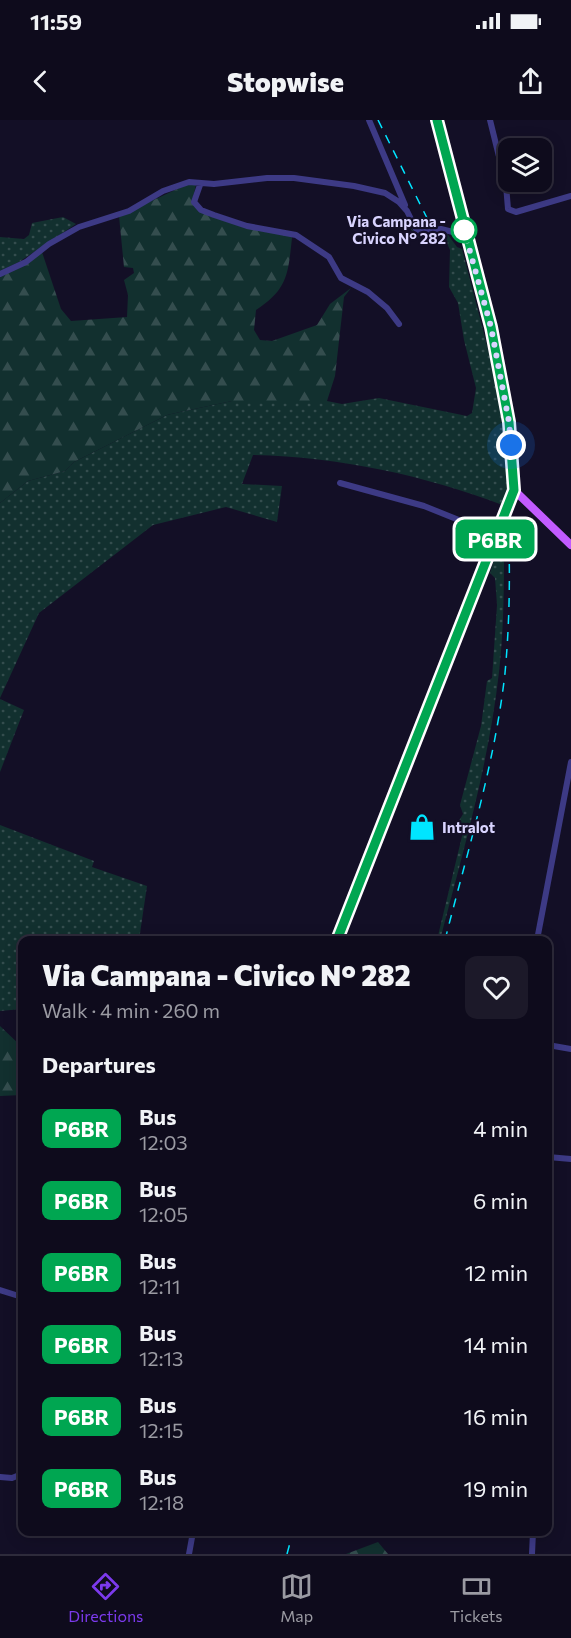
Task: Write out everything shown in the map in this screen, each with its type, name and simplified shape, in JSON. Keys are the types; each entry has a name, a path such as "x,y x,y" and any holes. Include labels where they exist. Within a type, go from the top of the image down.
{"main road":[{"path":"437,120 465,235 491,327 509,422 514,490 571,545"}],"street":[{"path":"369,120 416,229 422,232 441,229 465,235"},
{"path":"490,120 506,185 508,209 516,212 571,196"},
{"path":"0,274 26,262 49,244 78,227 129,211 163,191 189,182 200,185 238,183 267,178 322,180 385,193 407,211"},
{"path":"200,185 194,202 201,210 247,226 296,235 329,257 341,278 368,292 387,308 399,324"},
{"path":"340,483 424,506 496,535"},
{"path":"339,936 514,490"},
{"path":"538,936 571,762"},
{"path":"552,1046 571,1049"},
{"path":"552,1157 571,1159"},
{"path":"0,1290 18,1297"},
{"path":"0,1477 12,1478 18,1476"},
{"path":"189,1554 192,1536"},
{"path":"532,1554 533,1536"}],"green space":[{"path":"188,184 196,185 192,201 205,212 291,235 289,261 284,280 275,295 256,310 254,330 260,340 272,341 317,325 330,304 351,288 344,297 335,376 327,401 232,401 167,415 74,462 65,471 28,481 0,503 0,277 42,252 61,309 71,321 127,317 128,295 124,280 134,273 133,268 124,267 119,216"},
{"path":"63,217 76,224 19,262 0,271 0,237 24,239 29,235 32,223"},
{"path":"409,226 421,234 446,232 457,247 462,249 502,403 511,464 511,489 505,506 444,485 381,470 317,459 253,455 242,484 282,486 277,522 226,507 153,525 39,613 0,698 0,503 28,481 65,471 74,462 167,415 232,401 327,401 342,404 379,398 467,416 472,413 476,388 458,303 449,287 450,250 444,237 425,240 416,237"},
{"path":"504,543 504,591 502,640 495,706 474,807 441,936 438,936 463,832 454,829 463,814 460,805 481,726 487,681 492,678 497,605 495,578 490,573 499,544"},
{"path":"0,699 24,710 0,772"},
{"path":"0,825 94,861 92,867 147,886 140,936 18,936 18,1009 0,1011"},
{"path":"0,1026 18,1043 18,1095 0,1096"},
{"path":"378,1542 388,1554 346,1554"}],"railway":[{"path":"378,120 430,224"},
{"path":"446,936 480,808 500,707 507,641 509,545"},
{"path":"287,1554 292,1536"}],"bus line":[{"name":"P6BR","path":"339,936 514,490 509,422 491,327 465,235 437,120"}],"place":[{"name":"Via Campana - Civico N° 282","path":"464,230"},
{"name":"Intralot","path":"422,827"}],"route":[{"path":"464,230 491,327 509,422 511,445"}]}
